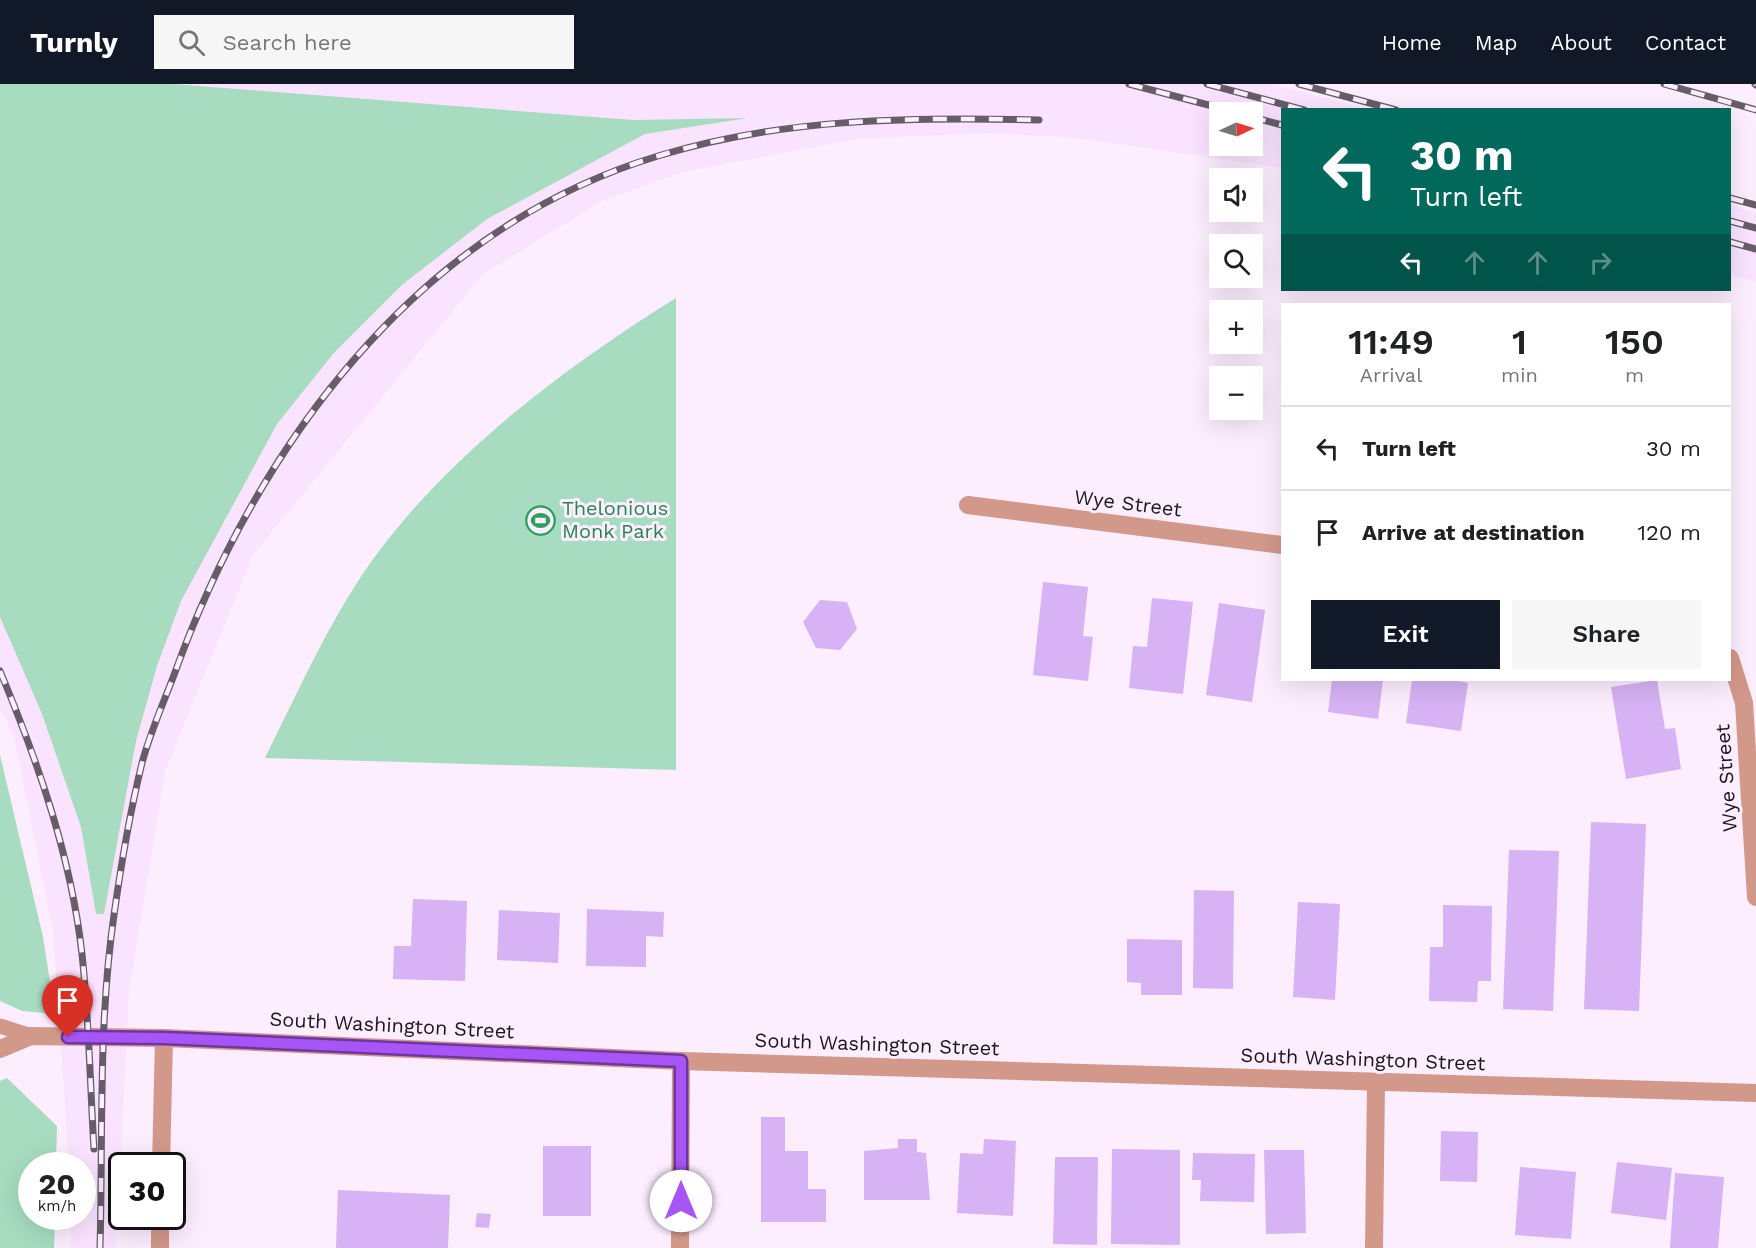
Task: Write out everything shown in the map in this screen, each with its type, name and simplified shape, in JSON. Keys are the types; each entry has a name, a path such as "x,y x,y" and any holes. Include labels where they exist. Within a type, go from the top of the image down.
{"street":[{"name":"Wye Street","path":"968,505 1281,545"},
{"name":"Wye Street","path":"1731,660 1744,704 1756,897"},
{"name":"South Washington Street","path":"0,1049 31,1036 164,1038 681,1061 1756,1093"},
{"path":"161,1152 164,1038"},
{"path":"680,1248 681,1061"},
{"path":"1374,1248 1376,1083"},
{"path":"160,1230 160,1248"}],"lane":[{"path":"0,1026 31,1036"}],"shaded area":[{"path":"0,84 1272,84 1363,108 1281,108 1281,168 1077,138 989,133 856,139 682,172 604,200 483,274 253,555 165,771 129,992 121,1152 108,1152 108,1230 117,1230 116,1248 71,1248 70,1230 96,1230 96,1152 68,1152 53,931 14,736 0,709"},
{"path":"1731,206 1756,213 1756,282 1731,275"}],"green space":[{"path":"0,84 173,84 633,120 748,118 645,134 487,219 403,284 333,354 277,424 181,601 157,666 136,741 104,914 96,914 81,827 42,714 0,617"},
{"name":"Thelonious Monk Park","path":"676,298 676,770 265,758 346,600 379,551 410,513 443,477 516,411 595,352"},
{"path":"0,755 43,937 55,1014 22,1011 0,1001"},
{"path":"7,1078 57,1126 56,1152 18,1152 18,1230 55,1230 54,1248 0,1248 0,1081"}],"building":[{"path":"1043,582 1088,587 1083,636 1093,637 1088,681 1033,675"},
{"path":"1152,598 1193,602 1183,694 1129,688 1133,646 1147,647"},
{"path":"820,600 847,602 857,629 840,650 816,648 803,622"},
{"path":"1219,603 1265,610 1252,702 1206,695"},
{"path":"1332,681 1383,681 1378,719 1328,712"},
{"path":"1412,681 1468,683 1461,731 1406,723"},
{"path":"1657,681 1665,729 1675,728 1681,769 1626,779 1611,687"},
{"path":"1591,822 1646,824 1639,1011 1584,1009"},
{"path":"1509,850 1559,851 1553,1011 1503,1009"},
{"path":"1194,890 1234,891 1233,989 1193,988"},
{"path":"413,899 467,901 465,981 393,979 394,946 411,946"},
{"path":"1298,902 1340,904 1335,1000 1293,997"},
{"path":"1443,905 1492,906 1491,981 1478,981 1477,1002 1429,1001 1430,947 1443,947"},
{"path":"587,909 664,912 663,937 646,936 646,967 586,966"},
{"path":"499,910 560,913 558,963 497,960"},
{"path":"1127,939 1182,940 1182,995 1141,995 1141,983 1127,982"},
{"path":"761,1117 785,1117 785,1151 808,1151 808,1189 826,1189 826,1222 761,1222"},
{"path":"1441,1131 1478,1132 1477,1182 1440,1181"},
{"path":"898,1139 917,1139 917,1152 926,1153 930,1200 864,1200 864,1151 898,1148"},
{"path":"984,1139 1016,1141 1013,1216 957,1213 960,1153 983,1154"},
{"path":"543,1146 591,1146 591,1216 543,1216"},
{"path":"1112,1149 1180,1150 1180,1245 1111,1244"},
{"path":"1264,1150 1304,1150 1306,1233 1266,1234"},
{"path":"1193,1153 1255,1154 1254,1202 1200,1201 1201,1180 1192,1180"},
{"path":"1055,1157 1098,1157 1097,1245 1053,1244"},
{"path":"1617,1162 1672,1168 1666,1220 1611,1213"},
{"path":"1520,1167 1576,1172 1571,1239 1515,1235"},
{"path":"1675,1173 1724,1177 1718,1248 1670,1248"},
{"path":"338,1190 450,1195 448,1248 336,1248"},
{"path":"477,1213 491,1214 489,1228 475,1227"}],"railway":[{"path":"1129,84 1209,105"},
{"path":"1207,84 1297,108"},
{"path":"1299,84 1389,108"},
{"path":"1664,84 1756,110"},
{"path":"100,1248 105,998 126,839 145,752 208,590 250,508 299,430 356,357 420,292 492,236 571,190 658,156 705,143 799,127 894,120 1039,120"},
{"path":"1263,120 1281,125"},
{"path":"1731,198 1756,205"},
{"path":"1731,221 1756,228"},
{"path":"1731,242 1756,249"},
{"path":"0,671 40,775 70,881 82,954 94,1149"}],"place":[{"name":"Thelonious Monk Park","path":"541,520"}],"route":[{"path":"68,1037 164,1038 681,1061 681,1201"}]}
